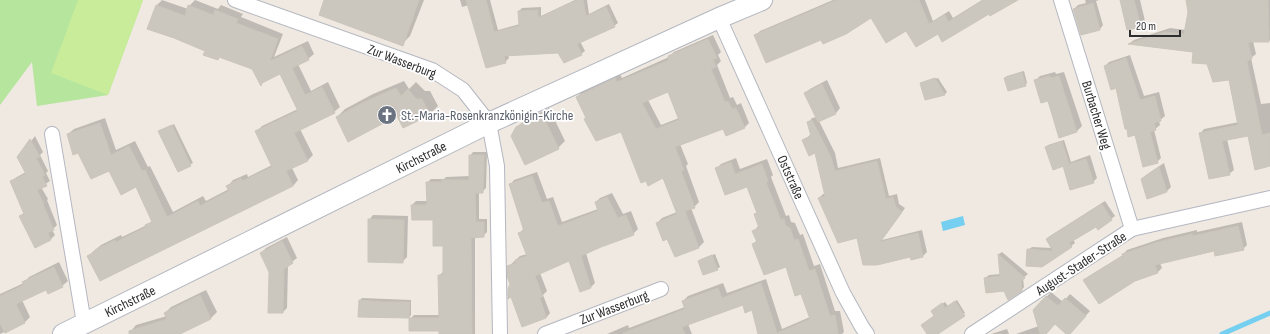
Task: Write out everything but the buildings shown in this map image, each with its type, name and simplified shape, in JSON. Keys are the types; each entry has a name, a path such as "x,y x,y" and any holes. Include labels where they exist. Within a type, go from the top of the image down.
{"street":[{"name":"Zur Wasserburg","path":"235,0 432,70 463,90 489,123 497,166 500,334"},
{"name":"Kirchstraße","path":"63,334 489,123 719,18 762,0"},
{"name":"Burbacher Weg","path":"1061,0 1132,229"},
{"name":"Oststraße","path":"719,18 843,293 862,328 867,334"},
{"name":"Kirchstraße","path":"52,134 84,323"},
{"name":"August-Stader-Straße","path":"972,334 1132,229 1270,198"},
{"name":"Zur Wasserburg","path":"545,334 661,289"}],"green space":[{"path":"0,0 143,0 108,95 37,106 32,62 0,105"},
{"path":"78,0 143,0 108,95 51,73"}],"water":[{"path":"963,216 965,225 943,231 941,222"}],"waterway":[{"path":"1222,334 1270,313"}],"place":[{"name":"St.-Maria-Rosenkranzkönigin-Kirche","path":"387,115"}]}
